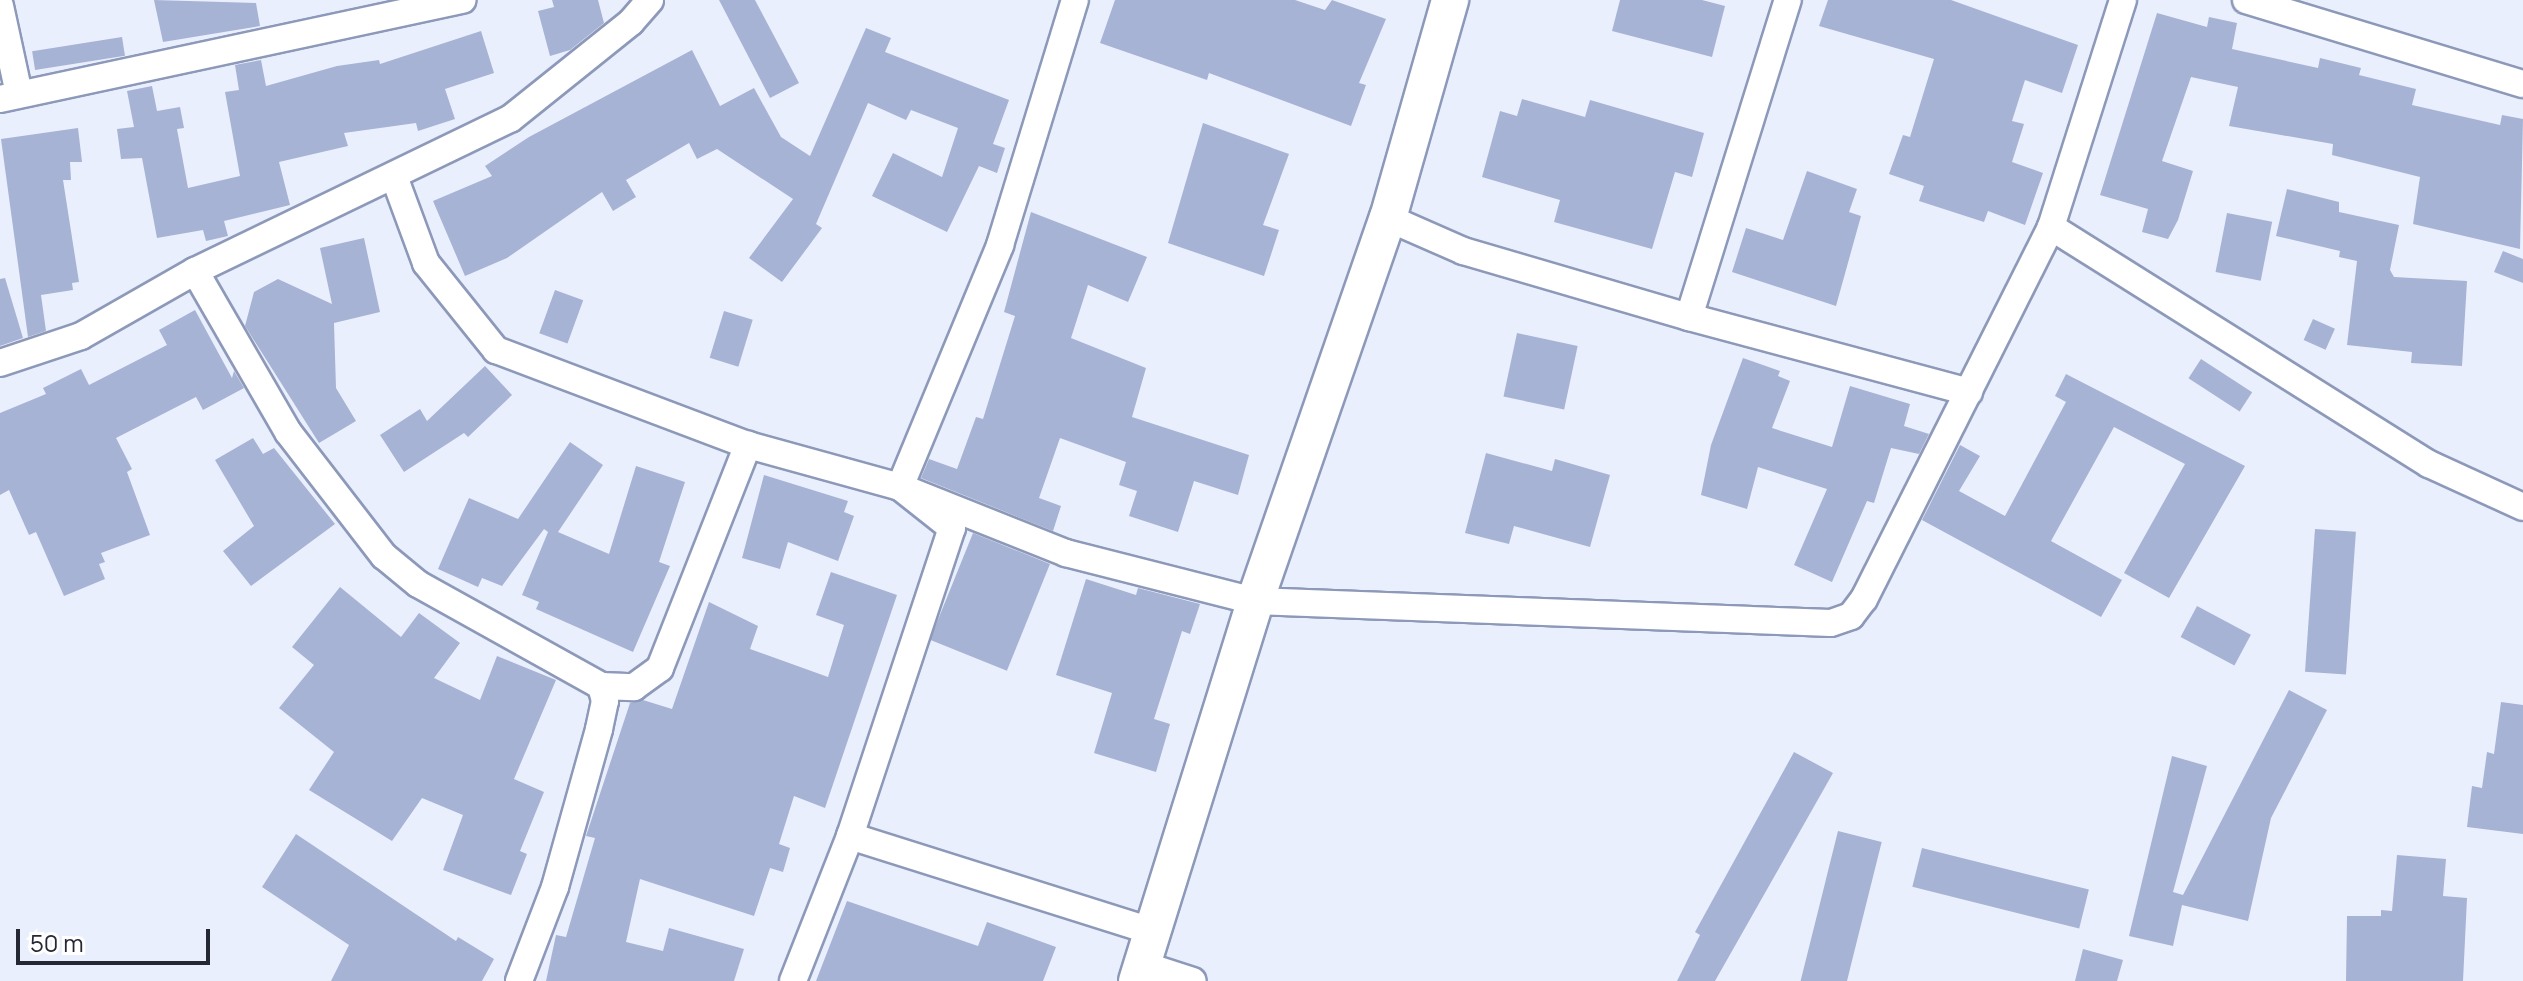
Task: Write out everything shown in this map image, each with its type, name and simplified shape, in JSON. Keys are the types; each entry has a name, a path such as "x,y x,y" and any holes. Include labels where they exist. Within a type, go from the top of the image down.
{"main road":[{"path":"1145,959 1255,601 1388,218 1450,0"}],"street":[{"path":"0,6 10,96 463,0"},
{"path":"0,363 81,336 195,271 395,179 510,119 631,22 650,0"},
{"path":"900,487 1000,245 1075,0"},
{"path":"1689,317 1788,0"},
{"path":"395,179 426,263 496,350 748,445 900,487 1066,553 1255,601 1843,620 1864,599 2051,227 2123,0"},
{"path":"2246,0 2523,84"},
{"path":"1388,218 1463,251 1689,317 1969,392"},
{"path":"2051,227 2429,464 2523,507"},
{"path":"195,271 288,432 384,556 418,584 601,686 634,687 660,668 748,445"},
{"path":"793,981 850,836 952,528 900,487"},
{"path":"519,981 555,887 599,729 605,701 601,686"},
{"path":"850,836 1193,981"}],"building":[{"path":"154,0 256,3 260,26 163,42"},
{"path":"552,0 598,0 604,23 570,50 550,56 538,11 554,7"},
{"path":"719,0 755,0 799,83 770,98"},
{"path":"1115,0 1295,0 1325,10 1332,0 1386,19 1359,83 1366,85 1351,126 1209,73 1207,80 1100,43"},
{"path":"1620,0 1702,0 1725,6 1712,57 1612,31"},
{"path":"1828,0 1951,0 2078,45 2062,93 2025,80 2012,121 2024,124 2012,162 2043,173 2025,225 1988,211 1984,222 1919,201 1924,186 1889,174 1903,135 1910,137 1934,59 1819,26"},
{"path":"2157,13 2207,27 2209,17 2237,23 2232,49 2318,68 2320,58 2361,68 2359,75 2416,89 2412,105 2500,125 2502,115 2523,119 2520,249 2413,224 2420,177 2332,155 2333,144 2229,126 2238,87 2191,77 2162,161 2193,171 2178,220 2168,239 2142,232 2148,209 2100,195"},
{"path":"866,28 891,38 885,52 1009,100 993,144 1005,148 997,173 979,166 947,232 872,196 893,153 942,177 958,128 911,110 906,120 868,103 816,224 822,228 782,282 749,258 793,199 717,149 697,159 689,143 626,180 636,197 613,211 602,192 507,258 465,276 433,201 492,176 485,166 529,137 692,50 720,106 754,88 781,137 810,156"},
{"path":"481,31 494,73 445,89 455,119 418,131 416,123 344,133 348,146 279,162 290,205 224,221 228,236 206,241 203,230 157,238 142,158 121,159 117,129 134,127 127,91 152,86 157,111 180,107 184,128 177,129 188,188 240,176 225,92 239,90 235,65 261,60 266,86 337,66 379,60 380,64"},
{"path":"122,37 125,56 35,70 32,51"},
{"path":"1522,99 1585,117 1590,100 1704,133 1692,177 1675,172 1652,249 1554,222 1560,200 1482,177 1500,111 1517,116"},
{"path":"1203,123 1289,154 1263,225 1279,230 1264,276 1168,243"},
{"path":"78,128 82,162 70,162 71,180 63,180 79,282 72,283 73,290 41,295 46,331 28,337 1,139"},
{"path":"1807,171 1857,189 1849,212 1861,216 1836,306 1732,272 1746,228 1783,240"},
{"path":"2287,189 2339,202 2339,212 2399,225 2390,270 2394,277 2467,281 2462,366 2411,363 2412,352 2347,345 2357,261 2339,257 2340,251 2276,236"},
{"path":"1031,212 1147,257 1128,302 1088,285 1071,338 1146,368 1132,417 1249,455 1238,495 1194,481 1178,532 1129,516 1137,491 1119,485 1126,462 1060,438 1039,498 1061,506 1053,531 921,478 929,459 957,469 976,417 983,419 1015,316 1004,312"},
{"path":"2227,213 2272,222 2261,281 2216,272"},
{"path":"364,238 380,312 334,323 336,388 356,421 319,443 245,326 254,292 278,279 332,304 320,248"},
{"path":"2503,251 2523,259 2523,283 2494,272"},
{"path":"5,278 23,338 0,346 0,279"},
{"path":"555,290 583,300 567,343 539,333"},
{"path":"195,310 232,378 234,371 244,388 203,410 196,397 116,438 132,469 127,472 150,535 101,553 105,562 99,564 105,579 64,596 36,532 29,535 9,490 0,495 0,413 46,394 43,388 81,369 89,385 167,345 159,330"},
{"path":"724,311 753,320 738,367 710,358"},
{"path":"2313,319 2335,329 2326,350 2304,340"},
{"path":"1517,333 1578,346 1564,409 1503,397"},
{"path":"1743,358 1780,371 1778,376 1790,381 1772,428 1832,447 1850,386 1910,404 1904,426 1929,434 1919,454 1891,448 1874,503 1867,501 1832,582 1794,565 1827,489 1758,467 1747,509 1701,495 1711,445"},
{"path":"2201,359 2252,392 2240,412 2188,378"},
{"path":"485,366 512,395 468,437 464,433 404,472 380,435 420,409 427,421"},
{"path":"2066,374 2245,466 2169,598 2124,573 2185,464 2114,427 2051,541 2122,580 2101,617 1922,520 1960,445 1980,456 1959,491 2005,516 2066,402 2055,396"},
{"path":"253,438 263,454 274,448 335,524 251,586 223,551 254,526 215,460"},
{"path":"570,442 603,465 558,532 609,554 636,466 685,482 659,562 670,566 633,652 536,609 539,602 522,595 548,532 544,529 502,586 482,578 478,587 438,569 469,498 518,519"},
{"path":"1486,453 1552,471 1555,459 1610,475 1590,547 1514,526 1509,544 1465,533"},
{"path":"764,475 848,501 844,512 854,516 838,561 788,542 780,569 742,558"},
{"path":"2315,529 2356,532 2346,675 2305,672"},
{"path":"973,533 1050,564 1007,671 930,640"},
{"path":"831,572 897,595 825,808 794,796 779,844 790,848 783,872 770,868 754,916 640,879 626,942 663,951 669,928 744,949 734,981 546,981 556,935 566,937 595,838 586,836 630,703 643,700 672,709 709,602 758,626 750,649 828,677 844,625 816,615"},
{"path":"1086,579 1136,595 1138,588 1200,604 1190,634 1182,631 1154,719 1170,724 1156,772 1094,753 1112,693 1056,675"},
{"path":"340,587 401,637 419,613 460,643 434,678 480,700 497,656 556,680 514,779 544,792 520,851 527,854 511,895 443,870 463,815 422,798 392,841 309,790 334,752 279,708 314,665 292,647"},
{"path":"2197,606 2251,635 2234,666 2181,637"},
{"path":"2289,690 2327,710 2271,818 2248,921 2182,905 2173,946 2129,936 2172,756 2207,766 2173,892 2183,895"},
{"path":"2501,702 2523,705 2523,834 2467,827 2472,786 2482,788 2487,752 2494,754"},
{"path":"1794,752 1833,773 1715,981 1677,981 1700,935 1695,932"},
{"path":"1838,831 1882,842 1847,981 1801,981"},
{"path":"296,834 456,941 458,937 494,959 482,981 331,981 349,945 262,887"},
{"path":"1922,848 2089,890 2079,928 1912,887"},
{"path":"2397,855 2446,859 2443,896 2467,898 2463,981 2346,981 2347,916 2381,916 2381,910 2392,911"},
{"path":"847,901 978,946 987,922 1056,947 1043,981 816,981"},
{"path":"2083,949 2123,960 2117,981 2075,981"}]}
